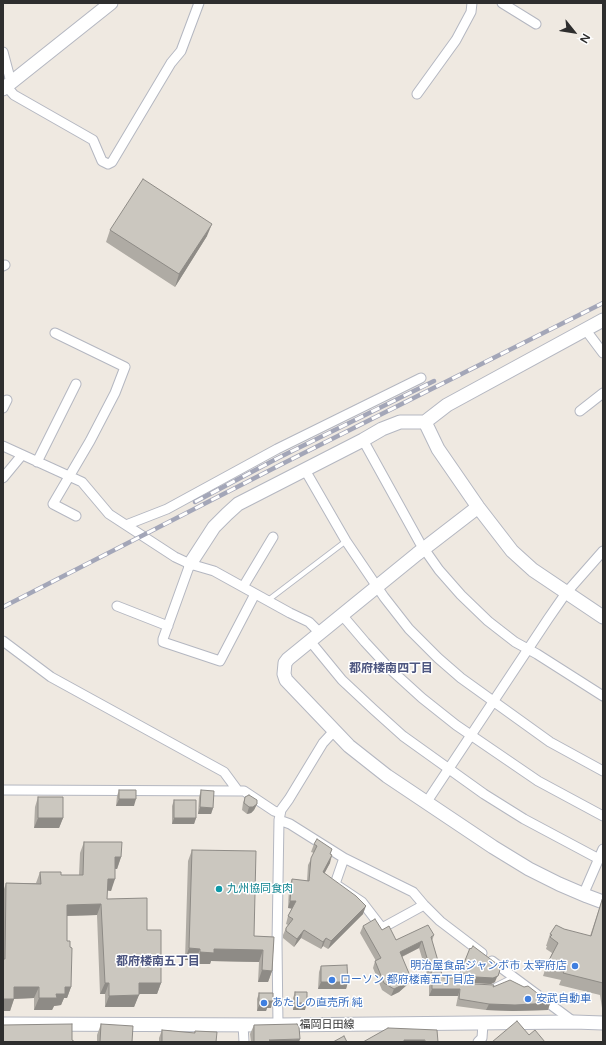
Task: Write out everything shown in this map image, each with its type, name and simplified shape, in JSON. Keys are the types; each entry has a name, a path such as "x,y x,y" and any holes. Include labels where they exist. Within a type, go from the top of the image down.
{"street":[{"path":"7,86 111,3"},
{"path":"3,52 7,86 14,95 93,140 102,161 108,164 112,162 171,63 181,51 199,3"},
{"path":"416,94 456,40 471,12 472,3"},
{"path":"502,3 536,24"},
{"path":"254,594 220,661 164,642 163,639 190,564 214,527 238,504 382,429 400,422 425,422 447,406 603,320"},
{"path":"585,329 603,353"},
{"path":"55,333 125,367 115,393 90,441 53,504 76,516"},
{"path":"126,525 167,509 277,449 421,378"},
{"path":"37,462 76,384"},
{"path":"580,411 603,393"},
{"path":"425,422 438,449 478,507 512,552 533,570 603,617"},
{"path":"363,440 424,549 439,570 461,595 499,630 515,642 537,654 603,696"},
{"path":"3,446 82,482 109,514 175,557 190,564 214,571 254,594 309,622 320,633"},
{"path":"3,478 22,455"},
{"path":"305,470 346,541 409,629 438,658 461,678 550,742 603,771"},
{"path":"478,507 377,586 288,659 285,663 284,674 286,680 348,746 387,776 493,847 529,869 584,895 603,902"},
{"path":"243,587 273,538"},
{"path":"426,803 566,593 603,551"},
{"path":"117,606 168,626"},
{"path":"342,615 389,668 422,698 471,735 538,781 603,816"},
{"path":"3,641 51,677 224,772 238,791"},
{"path":"310,641 342,680 403,736 484,794 524,819 599,859"},
{"path":"278,1025 277,943 281,810 323,743 334,731"},
{"path":"3,790 244,791 274,811 290,824 344,858 413,892 440,921 574,1022"},
{"path":"584,895 603,849"},
{"path":"344,858 335,884 362,902 382,928 424,905"},
{"name":"福岡日田線","path":"3,1024 278,1025 603,1023"},
{"path":"478,1042 482,1038 484,1024"},
{"path":"243,1025 244,1042"}],"lane":[{"path":"267,600 346,541"},
{"path":"486,987 492,988 513,977"}],"building":[{"path":"143,179 212,224 179,274 110,230"},
{"path":"119,790 136,790 136,799 119,799"},
{"path":"201,790 214,791 213,808 200,807"},
{"path":"249,795 257,800 257,804 253,807 249,807 244,803 245,797"},
{"path":"38,797 63,797 63,818 38,818"},
{"path":"174,800 196,800 196,818 174,818"},
{"path":"317,839 332,849 330,854 332,855 323,872 356,896 366,906 331,941 326,938 323,942 304,930 297,939 286,931 286,928 293,919 288,916 296,901 290,901 292,879 309,881 311,858 317,846 314,844"},
{"path":"84,842 122,842 121,857 115,857 115,879 108,879 107,899 147,898 147,930 161,930 161,983 139,983 139,995 109,996 109,983 105,983 101,904 67,905 67,941 70,941 70,947 72,948 71,987 65,987 65,994 56,994 57,998 39,998 39,987 14,987 14,999 3,999 6,883 41,884 40,872 61,872 61,875 83,875"},
{"name":"九州協同食肉","path":"192,850 256,851 254,936 274,937 272,971 262,970 263,950 214,949 214,953 200,952 200,949 189,948"},
{"name":"明治屋食品ジャンボ市 太宰府店","path":"602,900 603,983 563,973 566,969 547,964 558,943 550,937 552,935 550,934 556,925 564,929 591,936"},
{"path":"375,919 382,930 389,926 396,940 428,925 434,935 431,937 443,978 455,978 475,984 494,985 493,987 510,980 524,987 528,986 550,1003 515,1005 489,1004 459,999 460,989 432,989 432,975 422,941 400,952 411,978 394,989 384,983 375,961 381,958 363,926"},
{"path":"473,946 501,967 498,976 493,978 476,977 460,973 470,948 471,949"},
{"path":"347,965 348,982 321,982 321,966"},
{"path":"295,992 307,992 307,1003 295,1003"},
{"path":"259,993 273,993 273,1001 268,1001 268,1004 259,1005"},
{"path":"517,1021 529,1035 535,1030 545,1042 492,1042"},
{"path":"72,1024 72,1040 75,1042 3,1042 3,1025"},
{"path":"101,1024 133,1026 132,1042 100,1042"},
{"path":"297,1024 299,1027 300,1039 254,1042 254,1025"},
{"path":"388,1028 437,1030 438,1042 425,1042 425,1040 404,1040 404,1042 363,1042"},
{"path":"162,1030 195,1033 195,1031 217,1032 216,1042 162,1042"},
{"path":"344,1036 347,1042 333,1042"}],"railway":[{"path":"3,607 282,464 603,303"},
{"path":"195,502 278,458 434,381"}],"place":[{"name":"九州協同食肉","path":"219,889"},
{"name":"明治屋食品ジャンボ市 太宰府店","path":"575,966"},
{"name":"ローソン 都府楼南五丁目店","path":"332,980"},
{"name":"安武自動車","path":"528,999"},
{"name":"あたしの直売所 純","path":"264,1003"}],"district":[{"name":"都府楼南四丁目","path":"391,669"},
{"name":"都府楼南五丁目","path":"158,962"}]}
